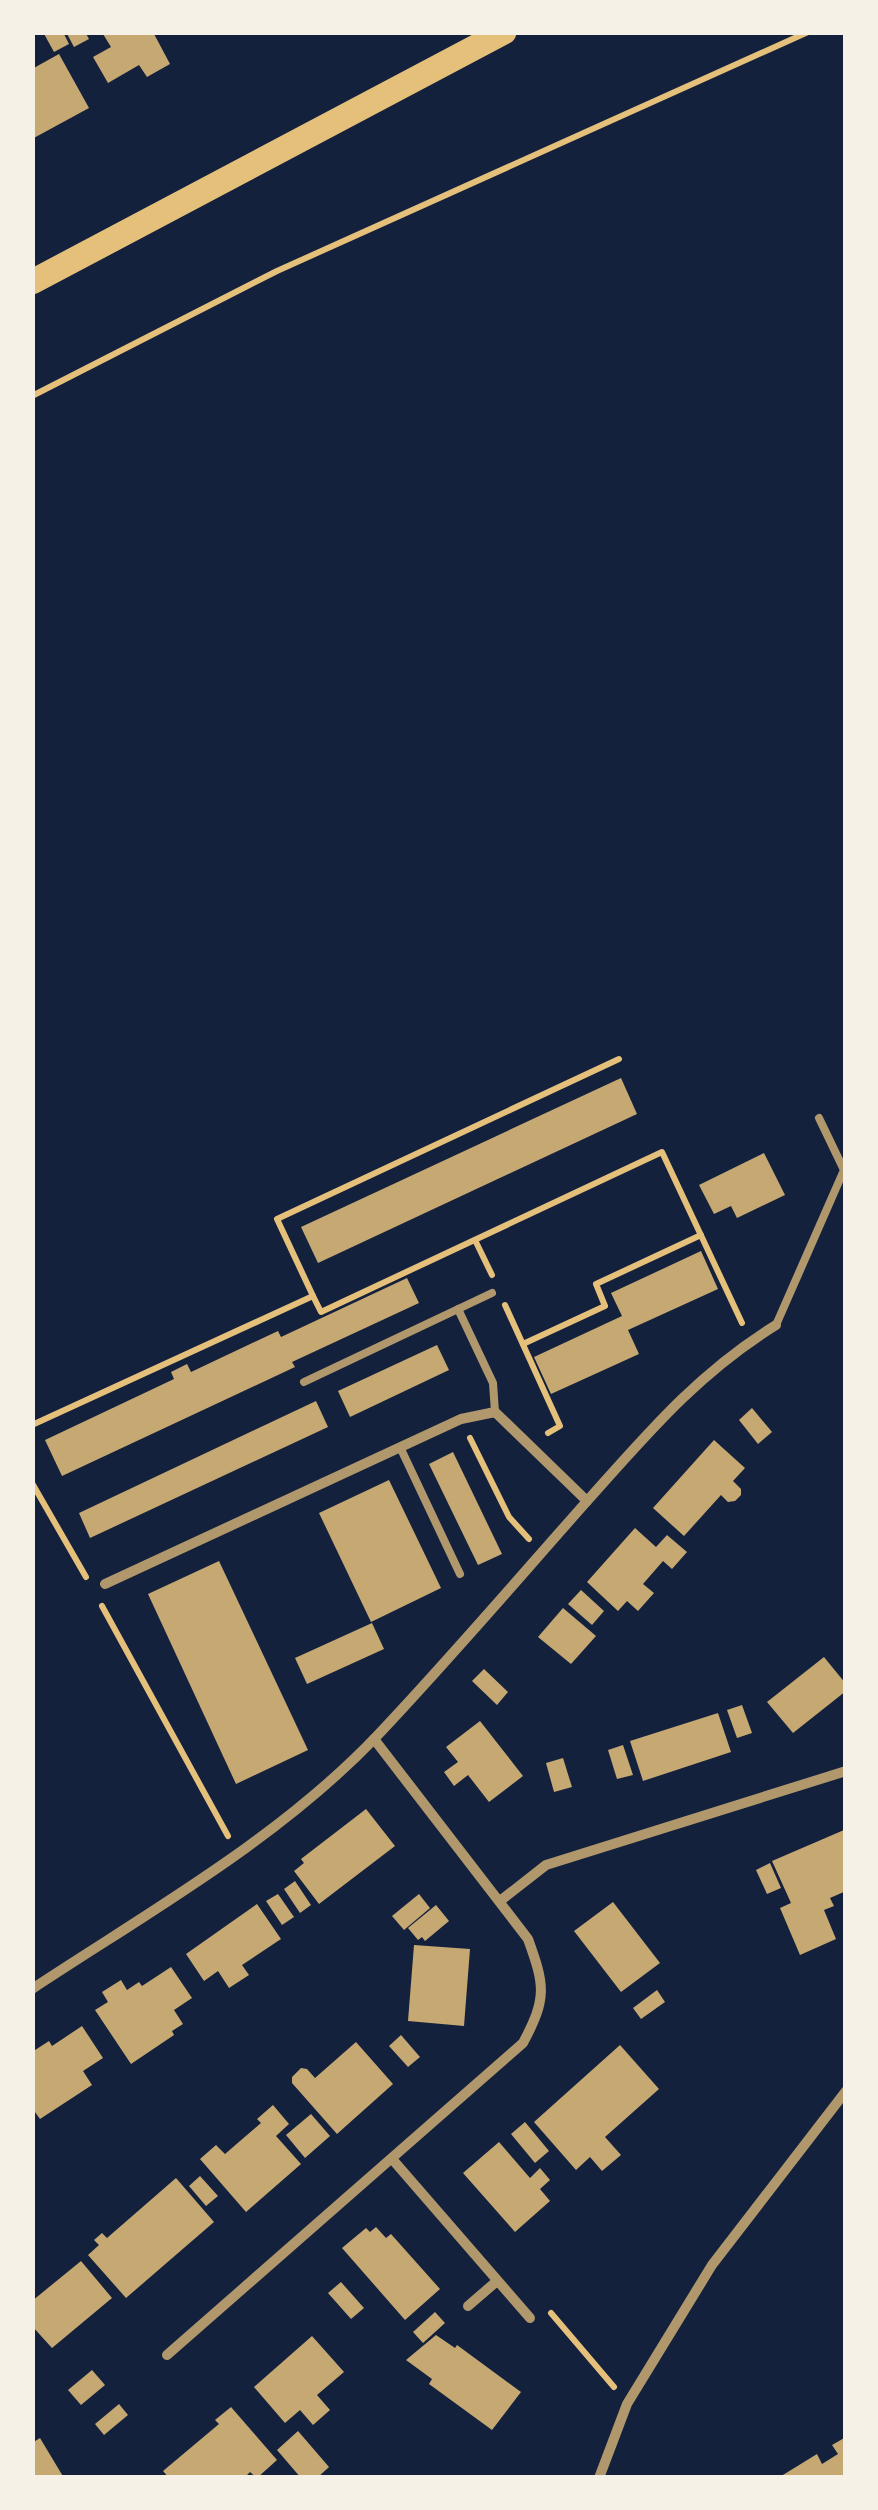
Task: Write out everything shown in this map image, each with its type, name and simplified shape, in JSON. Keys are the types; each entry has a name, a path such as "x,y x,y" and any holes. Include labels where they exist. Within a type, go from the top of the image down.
{"main road":[{"path":"32,282 504,32"}],"street":[{"path":"32,1989 238,1853 309,1801 374,1739 676,1401 750,1341 776,1326"},
{"path":"104,1584 461,1419 495,1412 587,1501"},
{"path":"167,2355 523,2043 540,2012 542,1977 528,1939 374,1739"},
{"path":"500,1902 546,1865 846,1772"},
{"path":"600,2478 628,2404 712,2265 846,2092"},
{"path":"393,2160 530,2318"},
{"path":"468,2306 498,2281"}],"lane":[{"path":"776,1326 844,1170 818,1118"},
{"path":"304,1382 492,1293"},
{"path":"458,1309 493,1383 495,1412"},
{"path":"400,1447 460,1574"}],"path":[{"path":"32,396 277,271 808,32"},
{"path":"618,1059 276,1220 321,1312 662,1152 750,1341"},
{"path":"523,1344 606,1306 596,1284 701,1235"},
{"path":"476,1240 560,1426 528,1442"},
{"path":"32,1425 313,1296"},
{"path":"461,1419 509,1516 542,1551"},
{"path":"32,1482 238,1853"},
{"path":"530,2318 547,2307 628,2404"}],"building":[{"path":"43,32 63,32 69,44 54,52"},
{"path":"66,32 85,32 89,39 74,47"},
{"path":"153,32 170,64 147,77 139,65 108,83 93,57 111,47 103,34"},
{"path":"59,54 89,108 32,139 32,69"},
{"path":"621,1078 637,1114 318,1263 301,1227"},
{"path":"764,1153 785,1195 737,1218 731,1206 714,1214 699,1185"},
{"path":"701,1251 718,1289 628,1330 639,1354 551,1394 534,1357 622,1316 611,1293"},
{"path":"407,1278 419,1303 292,1362 295,1367 62,1476 45,1440 174,1379 171,1372 187,1364 191,1372 278,1331 281,1337"},
{"path":"437,1345 449,1370 350,1417 338,1391"},
{"path":"316,1401 328,1427 90,1538 79,1513"},
{"path":"752,1408 772,1432 758,1444 739,1420"},
{"path":"714,1440 745,1468 733,1481 741,1495 728,1502 721,1495 684,1536 653,1508"},
{"path":"453,1452 502,1554 478,1565 429,1464"},
{"path":"389,1480 441,1588 371,1622 319,1513"},
{"path":"635,1528 656,1547 667,1535 687,1552 672,1569 663,1561 643,1584 654,1593 638,1611 627,1601 618,1611 587,1582"},
{"path":"219,1561 308,1750 236,1784 148,1594"},
{"path":"581,1590 604,1611 592,1625 568,1604"},
{"path":"563,1608 596,1636 571,1664 538,1637"},
{"path":"372,1623 384,1649 307,1684 295,1658"},
{"path":"824,1657 846,1684 846,1691 793,1733 767,1702"},
{"path":"484,1669 508,1692 497,1705 472,1681"},
{"path":"742,1705 752,1733 737,1738 727,1710"},
{"path":"718,1713 731,1752 643,1781 630,1741"},
{"path":"480,1721 523,1776 489,1802 468,1775 454,1786 444,1772 458,1762 446,1747"},
{"path":"623,1745 633,1775 617,1779 608,1750"},
{"path":"563,1758 572,1787 554,1792 546,1763"},
{"path":"366,1809 395,1846 319,1904 294,1871 304,1863 301,1859"},
{"path":"844,1830 846,1891 830,1898 834,1906 824,1910 836,1939 800,1955 780,1908 791,1903 772,1861"},
{"path":"770,1863 781,1888 767,1894 756,1870"},
{"path":"295,1881 311,1905 300,1913 284,1889"},
{"path":"278,1894 294,1917 282,1925 266,1901"},
{"path":"419,1894 430,1908 404,1930 392,1916"},
{"path":"613,1902 660,1963 621,1992 574,1931"},
{"path":"257,1904 281,1939 242,1965 249,1975 229,1988 218,1971 204,1981 186,1954"},
{"path":"436,1905 449,1921 425,1941 422,1937 418,1940 408,1928"},
{"path":"414,1945 470,1949 464,2026 408,2021"},
{"path":"171,1967 192,1998 174,2010 183,2024 172,2031 174,2035 131,2064 95,2010 108,2002 102,1992 121,1980 127,1990 139,1982 142,1986"},
{"path":"657,1990 665,2002 641,2019 633,2008"},
{"path":"82,2026 103,2058 83,2071 92,2085 40,2119 32,2108 32,2052 49,2041 52,2046"},
{"path":"401,2035 420,2057 408,2067 389,2046"},
{"path":"356,2042 393,2084 337,2134 292,2083 292,2077 301,2068 315,2078"},
{"path":"620,2045 659,2089 605,2137 621,2155 602,2171 590,2157 576,2170 534,2122"},
{"path":"273,2105 289,2124 276,2136 301,2164 246,2212 200,2159 216,2145 225,2154 261,2123 257,2119"},
{"path":"311,2114 330,2136 305,2158 286,2135"},
{"path":"525,2122 549,2151 535,2163 511,2134"},
{"path":"499,2142 530,2178 540,2168 550,2180 540,2189 550,2201 515,2232 463,2173"},
{"path":"200,2176 218,2196 206,2206 189,2186"},
{"path":"176,2178 214,2222 126,2298 88,2255 99,2245 94,2240 102,2233 107,2238"},
{"path":"376,2227 386,2238 391,2234 440,2289 405,2320 342,2248 366,2228 370,2232"},
{"path":"81,2261 112,2298 52,2348 32,2326 32,2301"},
{"path":"341,2282 364,2308 351,2319 328,2293"},
{"path":"435,2312 445,2323 423,2343 413,2332"},
{"path":"436,2335 455,2348 457,2345 521,2392 492,2430 429,2384 432,2379 406,2360"},
{"path":"312,2336 344,2372 317,2395 330,2410 313,2425 300,2410 285,2423 254,2387"},
{"path":"92,2370 105,2385 81,2405 68,2390"},
{"path":"119,2404 128,2415 104,2435 95,2424"},
{"path":"231,2407 277,2460 257,2478 250,2472 244,2478 169,2478 163,2471 219,2424 215,2420"},
{"path":"298,2431 329,2467 317,2478 301,2478 277,2450"},
{"path":"846,2437 846,2478 778,2478 817,2454 822,2464 838,2454 832,2445"},
{"path":"40,2438 64,2478 32,2478 32,2443"}]}
